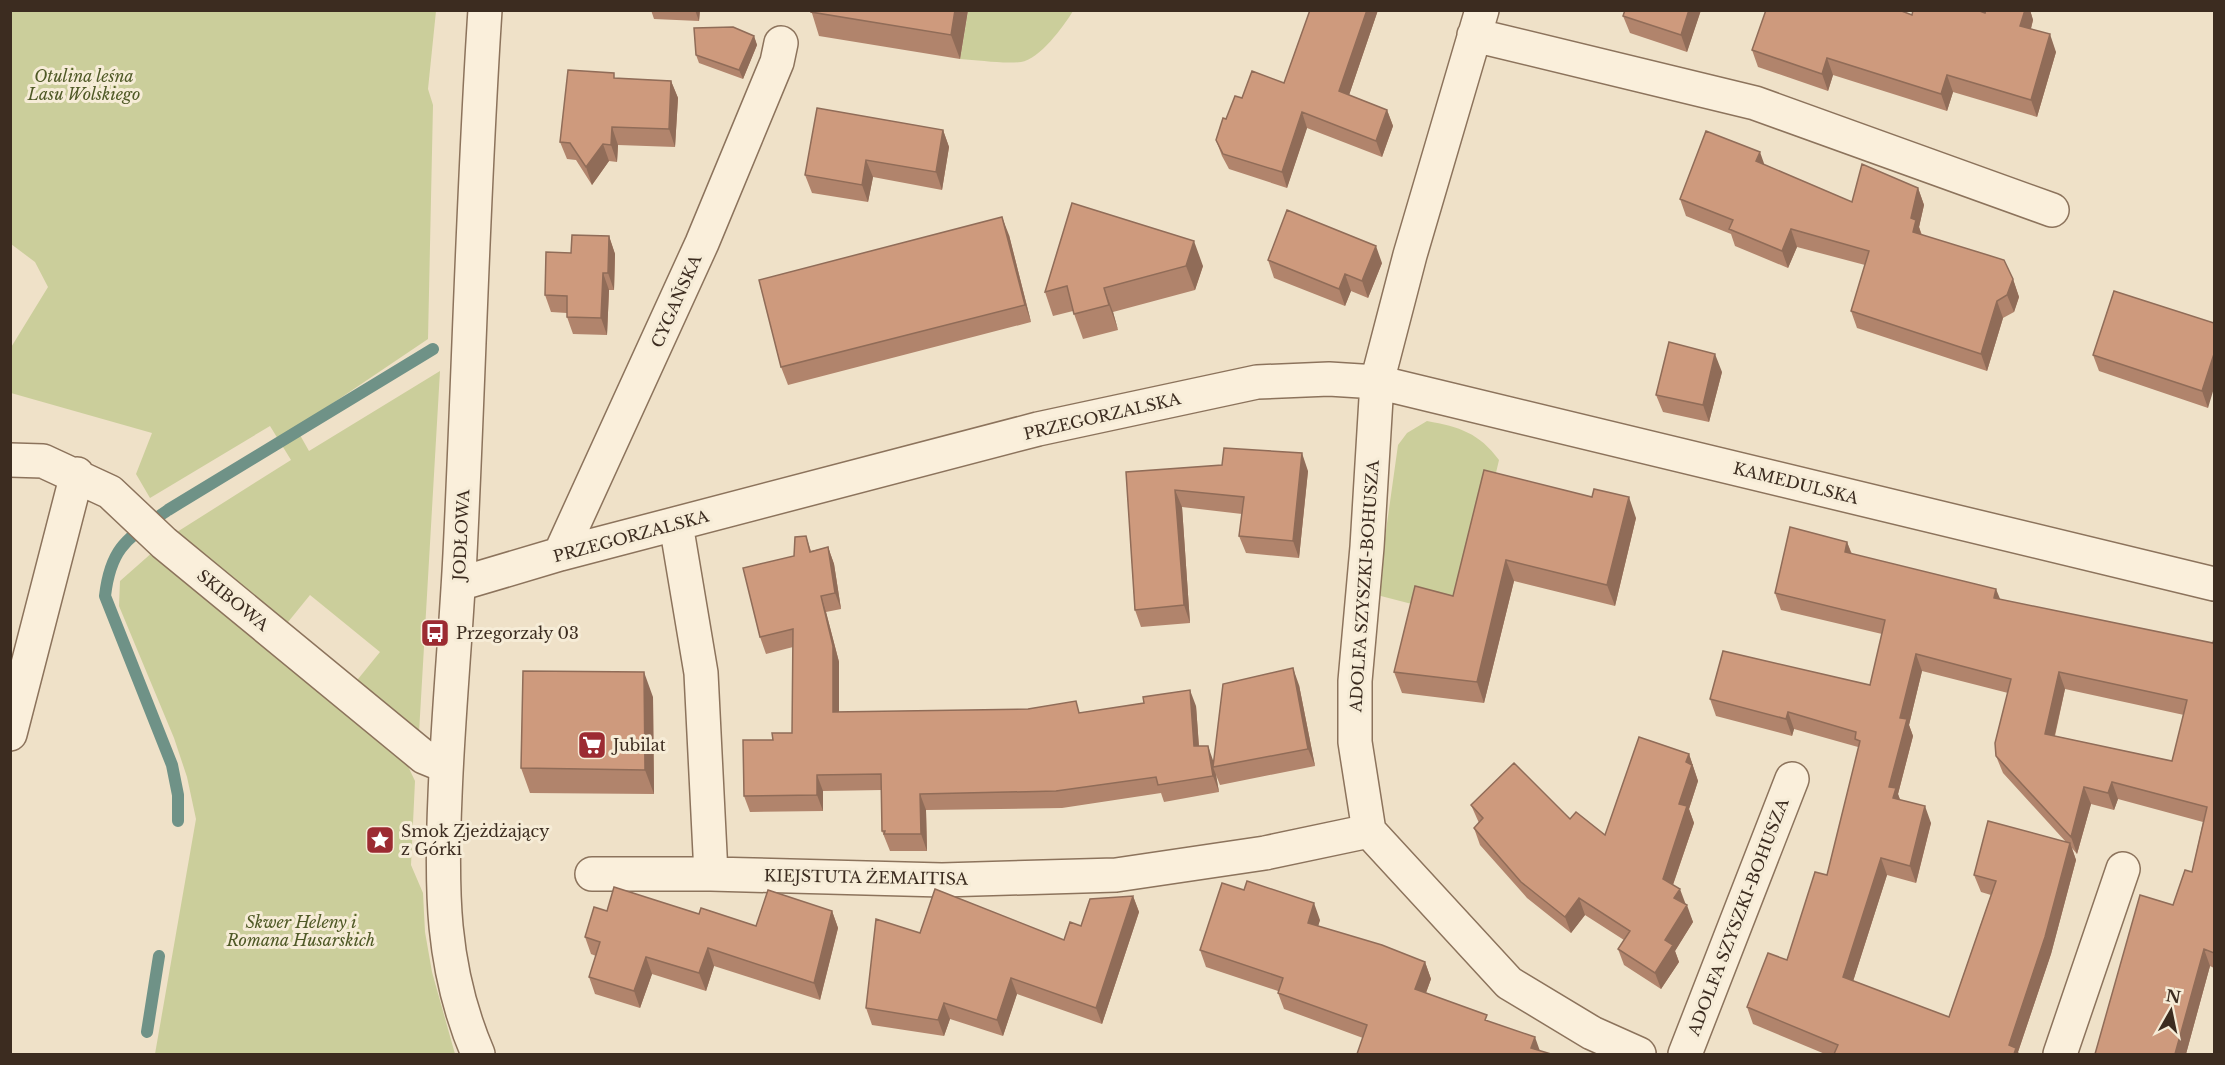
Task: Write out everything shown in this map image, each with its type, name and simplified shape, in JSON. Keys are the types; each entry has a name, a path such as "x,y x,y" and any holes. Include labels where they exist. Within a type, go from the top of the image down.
{"street":[{"name":"JODŁOWA","path":"478,1054 455,987 444,922 442,876 446,766 459,584 485,10"},
{"path":"1377,382 1410,255 1478,23 1755,103 2052,210"},
{"name":"CYGAŃSKA","path":"560,554 702,243 777,62 781,43"},
{"name":"PRZEGORZALSKA","path":"459,584 560,554 1038,429 1257,382 1329,379 1377,382"},
{"name":"KAMEDULSKA","path":"1377,382 2214,584"},
{"name":"ADOLFA SZYSZKI-BOHUSZA","path":"1369,831 1355,742 1355,681 1367,547 1377,382"},
{"name":"SKIBOWA","path":"10,460 44,461 77,474 110,492 164,543 424,756 446,766"},
{"path":"10,734 77,474"},
{"path":"676,524 701,673 711,874"},
{"name":"ADOLFA SZYSZKI-BOHUSZA","path":"1685,1054 1792,779"},
{"path":"1369,831 1509,983 1592,1033 1639,1054"},
{"name":"KIEJSTUTA ŻEMAITISA","path":"592,874 711,874 942,880 1116,875 1265,853 1369,831"},
{"path":"2060,1054 2123,869"}],"green space":[{"path":"968,10 1073,11 1043,49 1028,60 1006,63 960,59"},
{"name":"Otulina leśna Lasu Wolskiego","path":"11,11 436,11 428,89 433,105 428,339 296,428 309,451 440,371 419,733 354,684 380,652 310,595 284,627 177,532 291,460 270,426 150,498 136,474 152,433 11,393 10,349 48,287 35,262 11,244"},
{"path":"1427,421 1459,429 1476,437 1499,460 1462,617 1377,595 1398,445 1407,433"},
{"name":"Skwer Heleny i Romana Husarskich","path":"154,551 406,762 415,781 411,865 423,893 425,932 432,972 455,1054 155,1054 196,819 187,777 174,738 119,606 120,581"}],"building":[{"path":"811,10 955,10 951,35 811,12"},
{"path":"1310,10 1367,10 1339,91 1387,110 1376,141 1302,112 1282,172 1223,154 1216,140 1223,118 1226,119 1235,96 1242,98 1252,71 1284,83"},
{"path":"1625,10 1689,10 1681,35 1623,16"},
{"path":"1766,10 1899,10 1912,15 1913,10 1977,10 1985,13 1986,10 2025,10 2020,26 2050,34 2031,100 1947,75 1941,94 1827,58 1822,74 1752,50"},
{"path":"733,27 754,36 739,70 696,55 694,28"},
{"path":"568,70 614,73 614,78 671,81 669,129 612,127 611,145 603,144 586,167 570,143 560,142"},
{"path":"817,108 943,130 936,172 866,160 862,185 805,175"},
{"path":"1706,131 1760,152 1756,161 1852,202 1862,164 1918,188 1911,218 1916,220 1913,232 2004,260 2013,279 2007,295 1997,301 1981,354 1851,311 1869,251 1791,229 1782,251 1729,229 1733,220 1680,199"},
{"path":"1072,203 1194,241 1186,266 1104,288 1109,305 1074,314 1067,286 1045,292"},
{"path":"1287,210 1376,246 1362,281 1345,274 1339,289 1268,260"},
{"path":"1002,217 1025,305 781,367 759,280"},
{"path":"572,235 609,236 608,273 603,273 601,318 567,317 567,296 545,295 546,252 571,253"},
{"path":"2114,291 2214,323 2214,354 2202,391 2093,355"},
{"path":"1669,342 1715,354 1703,405 1656,395"},
{"path":"1224,448 1302,453 1293,541 1239,536 1244,497 1175,490 1184,605 1135,610 1126,472 1222,465"},
{"path":"1484,470 1592,497 1594,489 1629,497 1607,585 1506,560 1477,682 1394,672 1415,586 1453,596"},
{"path":"1790,527 1847,542 1845,552 1996,589 1994,598 2213,643 2214,639 2214,953 2204,949 2175,1054 2095,1054 2140,895 2173,905 2185,870 2192,872 2207,807 2112,782 2108,793 2084,787 2071,837 1996,756 1995,743 2011,679 1916,654 1900,718 1907,719 1889,787 1896,788 1893,798 1925,806 1910,866 1881,858 1843,977 1949,1017 1996,881 1974,875 1988,821 2070,843 2045,937 2009,1045 2016,1048 2014,1054 1834,1054 1838,1045 1747,1007 1768,953 1787,960 1815,872 1827,875 1860,741 1855,739 1856,732 1788,712 1786,719 1710,699 1723,651 1870,685 1885,620 1775,593","holes":["2059,672 2187,700 2172,761 2045,734"]},
{"path":"806,536 810,552 828,547 835,593 821,596 833,646 833,712 1028,709 1076,701 1079,713 1144,703 1143,697 1190,690 1194,746 1208,746 1213,776 1158,785 1156,777 1056,791 920,794 921,834 884,834 885,831 882,831 881,774 817,775 817,795 744,796 743,740 773,740 772,733 792,733 793,629 760,637 743,568 794,556 795,537"},
{"path":"1293,668 1308,749 1213,767 1223,684"},
{"name":"Jubilat","path":"523,671 644,672 645,770 521,768"},
{"path":"1639,737 1689,754 1686,762 1692,765 1679,804 1687,806 1663,879 1680,889 1674,898 1687,905 1665,940 1673,945 1655,973 1618,949 1630,931 1579,898 1565,917 1521,882 1474,828 1483,818 1471,805 1514,763 1570,819 1576,812 1605,835"},
{"path":"1247,881 1314,903 1308,923 1382,945 1425,962 1415,989 1487,1015 1485,1020 1535,1037 1531,1048 1551,1054 1357,1054 1367,1025 1278,993 1283,978 1200,950 1222,883 1244,890"},
{"path":"614,887 699,914 701,908 756,926 768,890 832,911 814,983 708,948 699,973 646,957 634,991 589,977 600,942 585,937 594,907 607,911"},
{"path":"935,889 1064,940 1070,922 1081,926 1090,899 1133,896 1096,1008 1011,978 997,1020 944,1003 938,1020 866,1008 876,919 920,933"}],"waterway":[{"path":"178,821 178,795 172,765 105,596 117,554 133,536 168,510 433,349"},
{"path":"147,1032 159,956"}],"place":[{"name":"Przegorzały 03","path":"435,633"},
{"name":"Jubilat","path":"592,745"},
{"name":"Smok Zjeżdżający z Górki","path":"380,840"}]}
